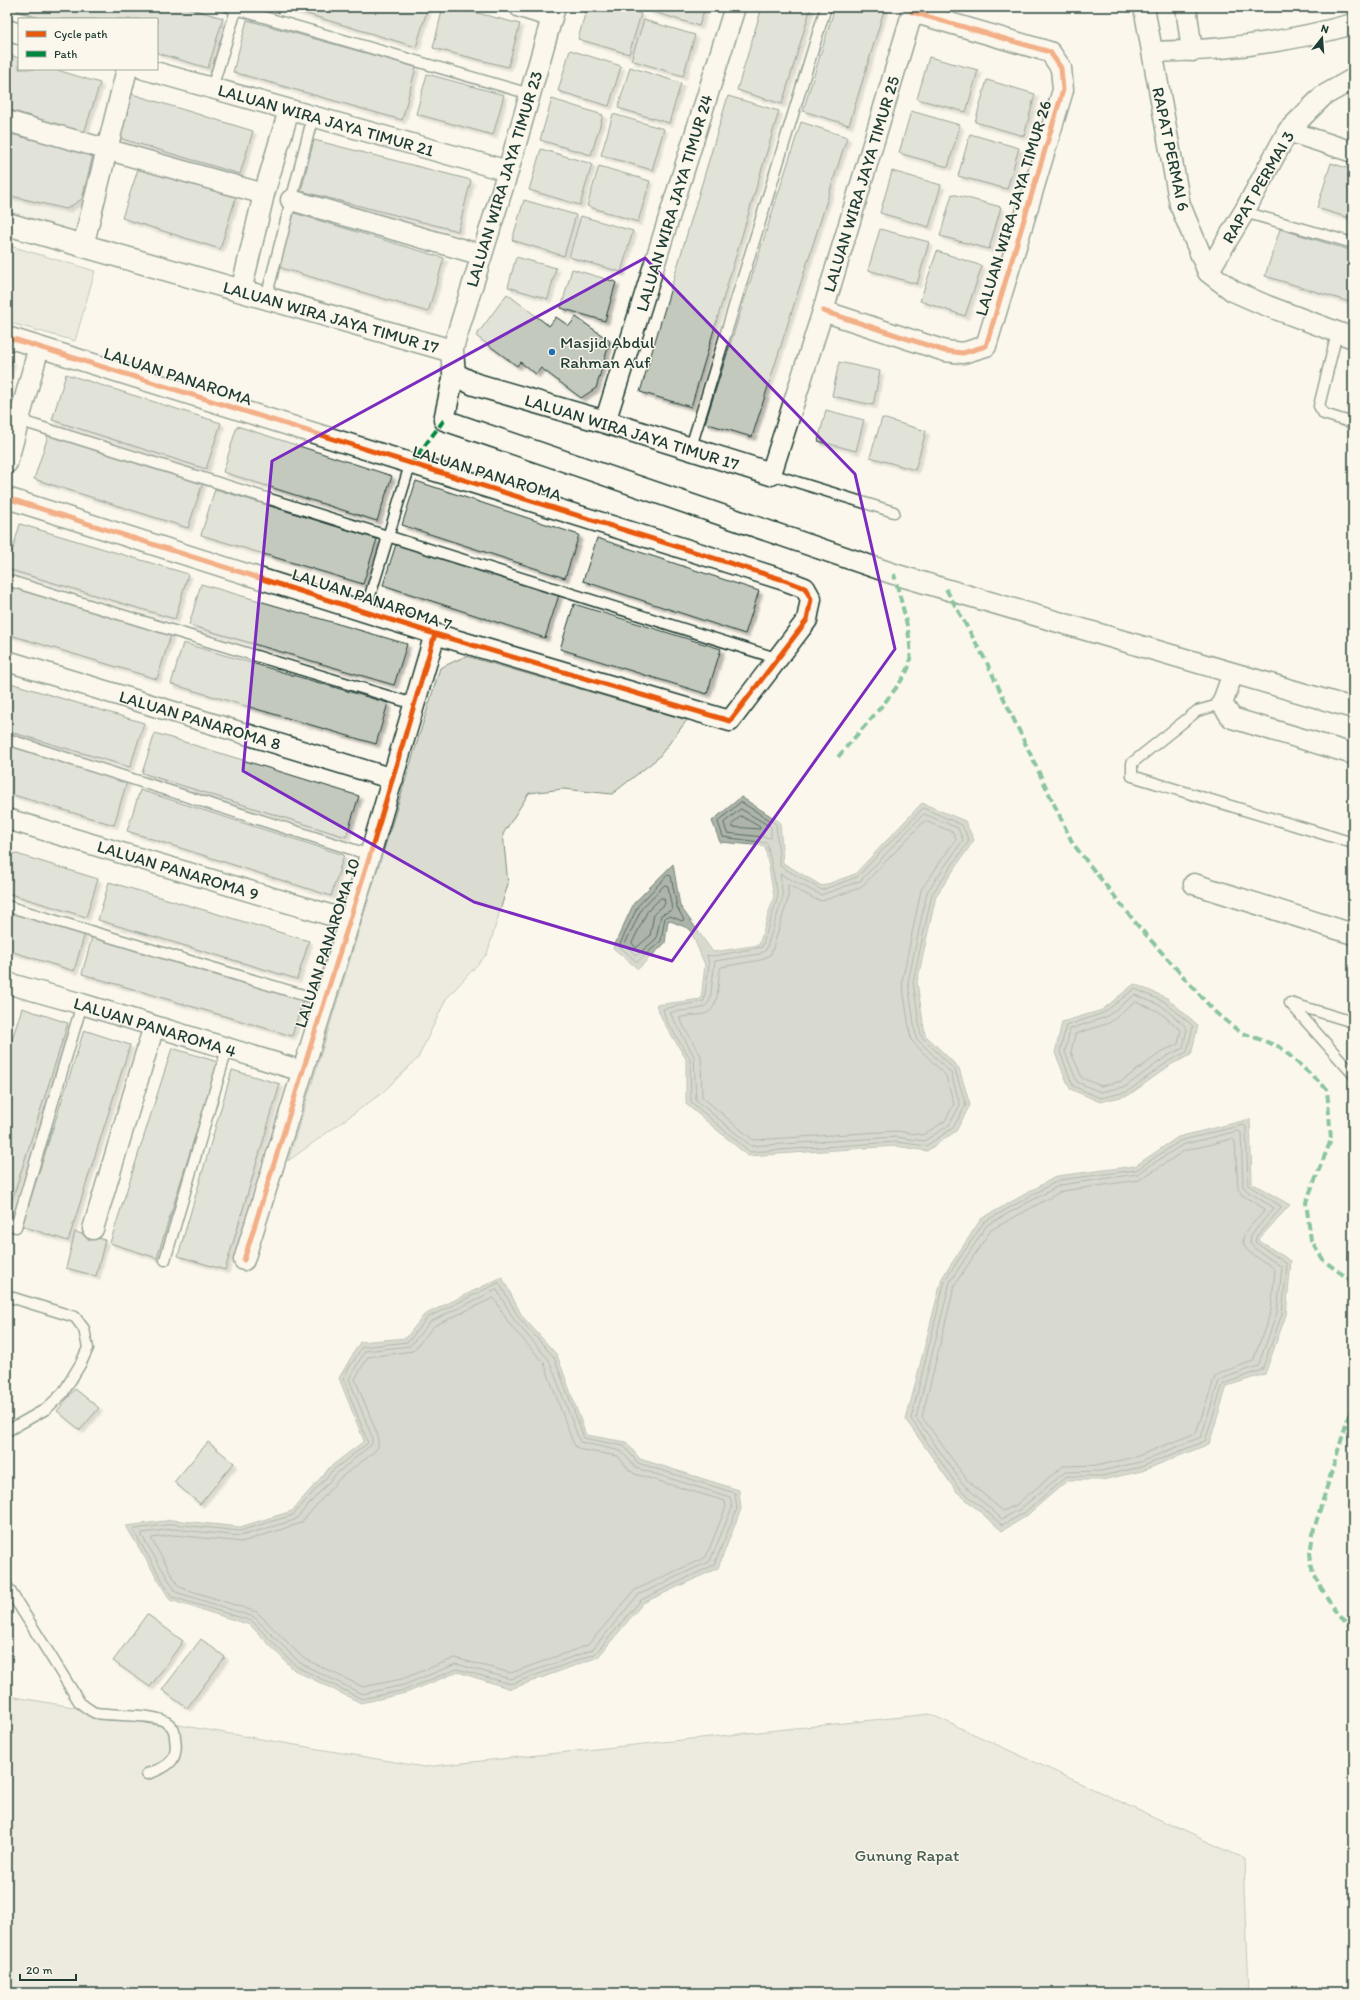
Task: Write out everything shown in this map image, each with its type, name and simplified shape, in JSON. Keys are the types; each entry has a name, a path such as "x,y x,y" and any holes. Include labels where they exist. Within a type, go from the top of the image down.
{"street":[{"path":"520,7 554,12"},
{"name":"LALUAN WIRA JAYA TIMUR 24","path":"605,422 735,7"},
{"name":"RAPAT PERMAI 6","path":"1144,7 1180,205 1208,272"},
{"path":"1186,7 1192,51"},
{"name":"LALUAN WIRA JAYA TIMUR 25","path":"771,474 823,311 913,9"},
{"name":"LALUAN WIRA JAYA TIMUR 26","path":"823,311 945,351 963,353 986,346 1063,90 1061,68 1050,52 913,9"},
{"name":"LALUAN WIRA JAYA TIMUR 23","path":"452,351 508,171 554,12"},
{"path":"1152,52 1192,51 1315,35 1353,24"},
{"path":"7,30 18,34"},
{"path":"83,246 127,70"},
{"name":"LALUAN WIRA JAYA TIMUR 21","path":"148,70 508,171"},
{"name":"RAPAT PERMAI 3","path":"1208,272 1244,212 1288,131 1323,96 1353,79"},
{"path":"241,291 264,194 289,110"},
{"path":"7,121 264,194"},
{"path":"1288,131 1353,152"},
{"path":"291,200 482,255"},
{"name":"LALUAN WIRA JAYA TIMUR 17","path":"7,224 452,351 454,374 474,384 605,422 690,450 771,474"},
{"path":"1208,272 1233,291 1345,336"},
{"name":"LALUAN PANAROMA","path":"7,337 410,465 622,528 805,588 811,599 808,620 730,721"},
{"path":"7,463 39,347"},
{"path":"454,374 444,420 894,574 1353,708"},
{"name":"LALUAN PANAROMA 7","path":"7,498 435,634 730,721"},
{"name":"LALUAN PANAROMA 10","path":"244,1260 323,1001 370,855 435,634"},
{"name":"LALUAN PANAROMA 8","path":"7,661 393,779"},
{"path":"1233,672 1222,704 1232,718 1353,754"},
{"name":"LALUAN PANAROMA 9","path":"7,819 350,920"},
{"path":"1194,884 1353,934"},
{"name":"LALUAN PANAROMA 4","path":"7,983 82,1004 302,1071"},
{"path":"93,1229 154,1026"}],"lane":[{"path":"690,450 826,7"},
{"path":"212,88 234,8 530,94"},
{"path":"266,298 313,116"},
{"path":"1244,212 1353,244"},
{"path":"1345,336 1319,406 1324,414 1353,423"},
{"path":"18,420 779,659"},
{"path":"365,612 410,465"},
{"path":"771,474 894,512"},
{"path":"7,580 414,704"},
{"path":"1222,704 1197,711 1138,758 1132,763 1132,776 1353,844"},
{"path":"7,739 370,855"},
{"path":"7,906 323,1001"},
{"path":"1353,1022 1290,1003 1353,1074"},
{"path":"7,1224 16,1227 82,1004"},
{"path":"165,1260 227,1049"},
{"path":"7,1296 75,1317 84,1328 88,1348 63,1393 46,1409 7,1431"},
{"path":"7,1586 80,1703 94,1712 145,1717 161,1720 170,1724 174,1733 177,1748 173,1760 164,1769 147,1774"}],"highlighted area":[{"path":"645,258 855,474 895,649 672,961 474,902 243,771 272,461"}],"shaded area":[{"path":"7,119 106,147 81,249 7,227"}],"green space":[{"path":"7,245 95,271 75,341 7,322"},
{"path":"466,656 687,720 658,758 612,794 563,789 529,793 503,834 508,884 487,954 446,999 418,1058 382,1093 288,1161 440,668"},
{"name":"Gunung Rapat","path":"9,1696 424,1767 930,1714 1243,1858 1248,1993 7,1993 7,1698"}],"water":[{"path":"741,797 780,822 783,863 822,886 855,874 922,803 965,821 974,840 936,896 917,982 925,1035 959,1068 970,1105 956,1131 927,1151 896,1146 748,1156 686,1104 686,1059 663,1021 656,1005 701,999 705,965 690,929 668,920 665,943 638,969 613,948 634,903 673,864 680,906 713,952 759,945 774,896 765,846 720,842 712,821"},
{"path":"1134,984 1167,998 1198,1025 1191,1055 1172,1064 1129,1095 1100,1102 1070,1089 1055,1053 1062,1022 1102,1010"},
{"path":"1250,1119 1252,1183 1290,1205 1258,1240 1291,1261 1286,1315 1265,1374 1227,1386 1209,1444 1142,1471 1102,1480 1068,1480 1025,1517 1002,1531 956,1491 906,1420 942,1278 981,1219 1057,1176 1135,1166 1178,1137"},
{"path":"502,1277 522,1316 557,1355 586,1435 626,1442 640,1459 739,1490 741,1509 718,1568 643,1603 598,1657 511,1689 458,1672 406,1693 361,1703 294,1670 250,1625 170,1600 126,1526 173,1520 240,1527 292,1511 330,1467 364,1441 339,1378 360,1342 406,1338 424,1315"}],"building":[{"path":"18,7 184,7 223,18 208,68 158,53 158,18 40,18 17,11"},
{"path":"284,7 428,7 416,47"},
{"path":"443,7 454,7 520,24 508,67 433,48"},
{"path":"587,7 619,7 641,14 629,54 578,39"},
{"path":"649,7 705,7 699,26 648,10"},
{"path":"762,7 811,7 782,104 737,90"},
{"path":"835,7 885,7 849,125 803,111"},
{"path":"247,20 416,67 402,120 233,72"},
{"path":"644,20 695,35 683,76 631,60"},
{"path":"570,50 621,66 609,106 558,91"},
{"path":"7,54 18,58 18,70 57,70 100,83 84,133 7,109"},
{"path":"929,57 978,70 966,112 917,99"},
{"path":"630,67 681,83 669,123 618,108"},
{"path":"427,74 504,95 493,135 416,114"},
{"path":"987,80 1035,94 1024,136 975,122"},
{"path":"132,94 253,131 240,174 119,138"},
{"path":"728,96 779,111 691,407 640,392"},
{"path":"552,99 603,115 591,155 540,140"},
{"path":"911,111 960,125 948,167 899,153"},
{"path":"613,114 664,129 652,170 601,155"},
{"path":"801,122 847,137 752,437 705,423"},
{"path":"7,133 93,155 82,199 66,209 7,195"},
{"path":"970,134 1019,148 1007,189 958,176"},
{"path":"314,140 471,180 458,231 301,191"},
{"path":"541,149 592,164 580,205 529,190"},
{"path":"1331,163 1353,170 1353,219 1317,208"},
{"path":"139,166 236,197 220,249 122,218"},
{"path":"599,166 650,181 638,222 587,206"},
{"path":"892,171 941,185 929,227 880,213"},
{"path":"952,194 1001,207 989,249 940,236"},
{"path":"524,200 576,215 564,256 512,240"},
{"path":"294,213 444,258 428,312 278,267"},
{"path":"581,216 633,231 621,272 569,257"},
{"path":"880,229 929,242 917,284 868,270"},
{"path":"1280,229 1353,251 1353,303 1265,276"},
{"path":"937,251 982,266 965,316 920,301"},
{"path":"516,257 556,268 548,299 508,287"},
{"path":"572,269 616,282 605,321 561,308"},
{"name":"Masjid Abdul Rahman Auf","path":"507,294 549,326 556,317 569,326 576,317 610,341 596,388 581,398 541,368 536,374 520,362 517,366 476,336"},
{"path":"7,359 12,361 7,377"},
{"path":"839,362 880,371 873,405 832,396"},
{"path":"66,374 221,423 206,469 52,420"},
{"path":"1353,387 1353,410 1347,408"},
{"path":"826,410 864,420 856,451 818,441"},
{"path":"882,418 926,431 915,470 870,457"},
{"path":"237,426 392,476 377,521 223,472"},
{"path":"49,433 203,482 188,528 34,479"},
{"path":"416,481 579,535 565,578 402,525"},
{"path":"215,489 377,539 363,584 201,535"},
{"path":"20,524 188,574 175,619 7,569"},
{"path":"597,538 759,591 745,634 583,581"},
{"path":"397,541 559,595 545,638 383,585"},
{"path":"201,584 407,644 394,685 189,625"},
{"path":"7,586 171,634 157,679 7,634"},
{"path":"574,604 721,649 707,694 560,649"},
{"path":"183,643 388,703 376,744 171,684"},
{"path":"7,682 144,723 130,767 7,731"},
{"path":"155,733 359,796 346,837 142,773"},
{"path":"7,745 127,781 114,825 7,793"},
{"path":"140,790 344,855 331,896 127,831"},
{"path":"7,851 98,879 86,917 7,893"},
{"path":"109,882 309,941 297,979 98,920"},
{"path":"7,909 85,933 74,971 7,950"},
{"path":"92,937 303,999 292,1036 82,974"},
{"path":"22,1008 68,1023 7,1216 7,1055"},
{"path":"84,1030 130,1045 68,1241 22,1226"},
{"path":"172,1048 218,1062 157,1258 110,1243"},
{"path":"232,1070 280,1084 225,1270 178,1256"},
{"path":"75,1232 105,1240 96,1276 66,1268"},
{"path":"75,1389 99,1408 80,1430 57,1411"},
{"path":"208,1442 234,1463 200,1504 174,1482"},
{"path":"147,1614 183,1641 150,1687 113,1661"},
{"path":"201,1639 225,1657 187,1708 162,1690"}],"marked path":[{"path":"410,465 444,420"},
{"path":"838,757 879,710 900,682 907,671 910,662 910,642 908,630 894,574"},
{"path":"946,589 987,663 1073,844 1139,927 1216,1013 1240,1032 1280,1047 1327,1089 1331,1140 1306,1202 1311,1240 1324,1261 1353,1282"},
{"path":"1353,1402 1314,1529 1310,1553 1313,1574 1328,1599 1353,1632"}],"cycle path":[{"path":"823,311 945,351 963,353 986,346 1063,90 1061,68 1050,52 912,12"},
{"path":"7,337 784,580 805,588 811,599 807,620 730,721 435,634 7,498"},
{"path":"244,1260 370,855 435,634"}],"place":[{"name":"Masjid Abdul Rahman Auf","path":"552,352"}]}
